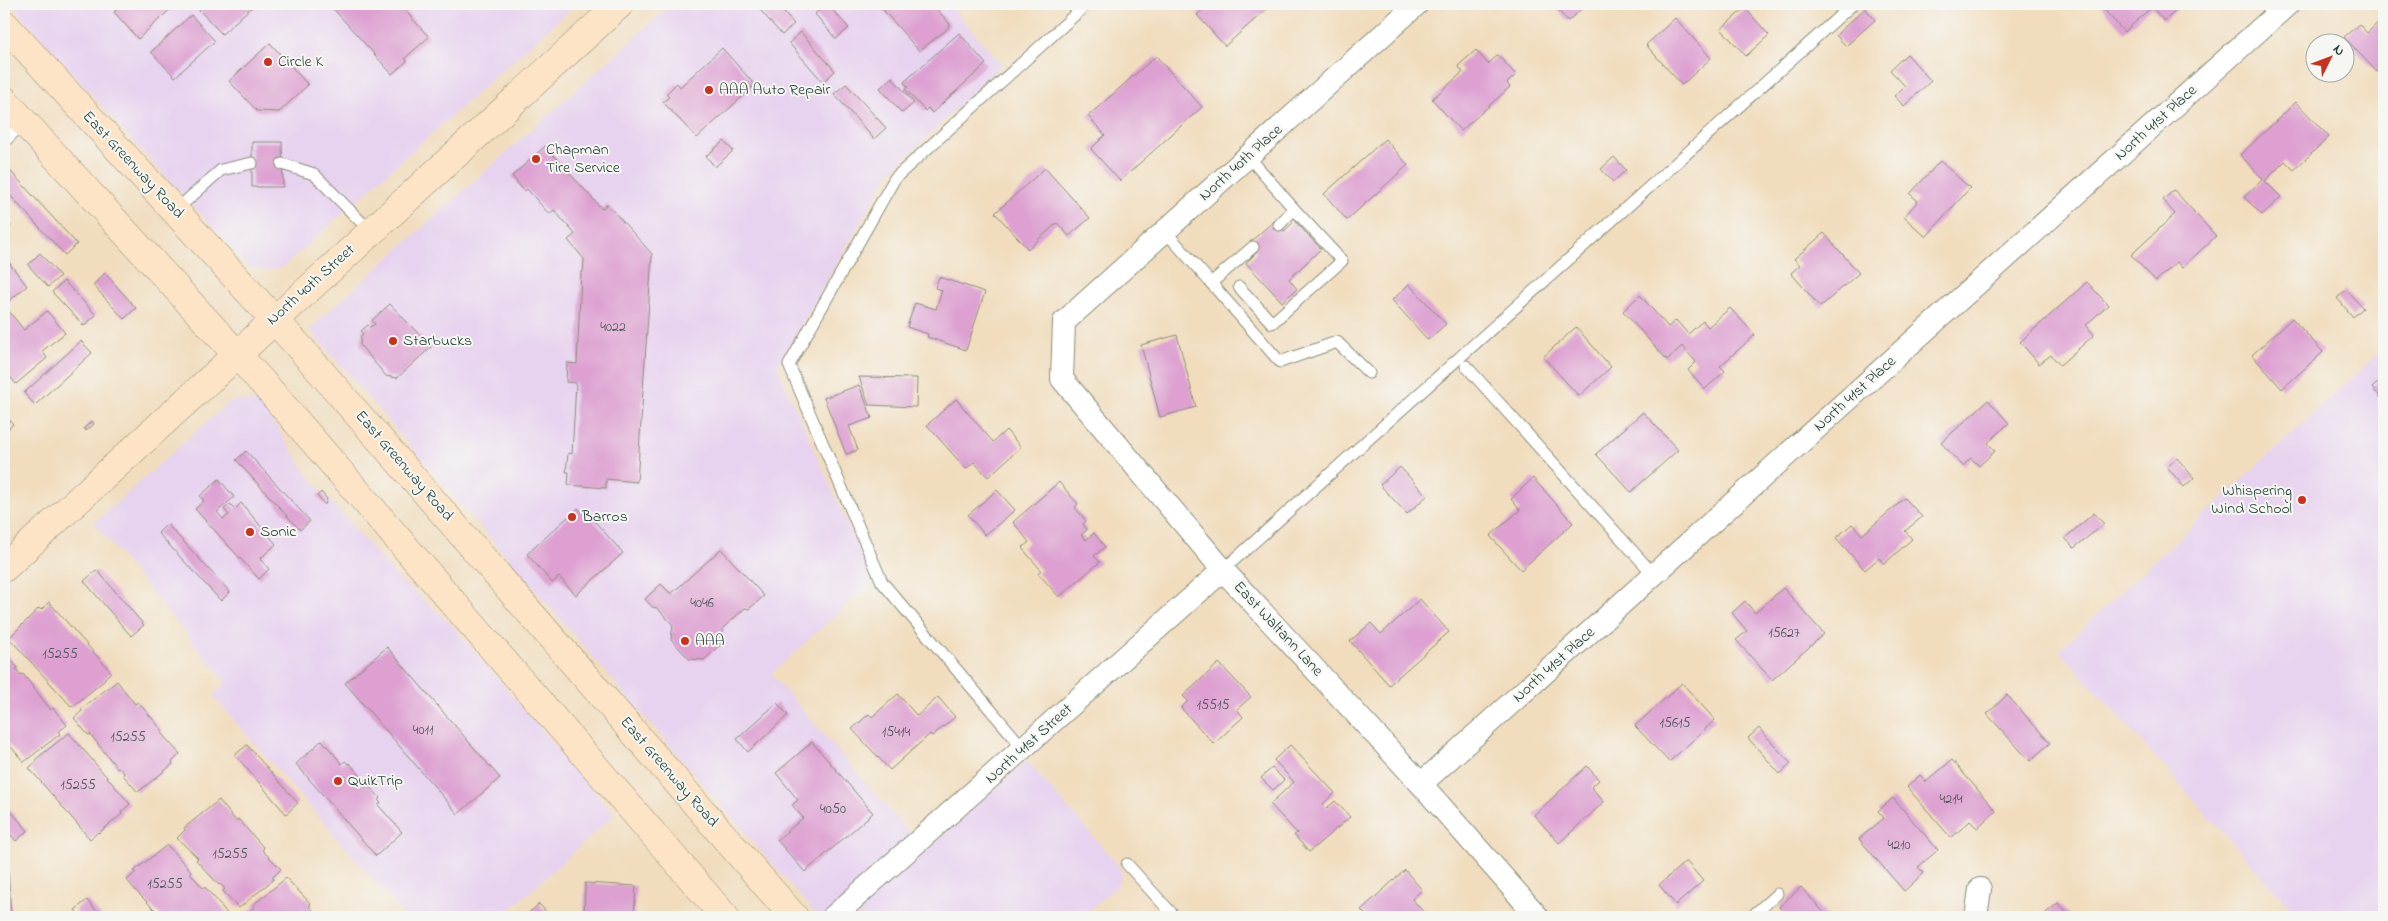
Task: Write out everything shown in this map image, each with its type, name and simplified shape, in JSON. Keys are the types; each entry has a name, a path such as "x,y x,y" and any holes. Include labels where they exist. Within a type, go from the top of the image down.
{"main road":[{"name":"North 40th Street","path":"4,568 620,4"},
{"name":"East Greenway Road","path":"4,24 274,319 480,553 794,917"},
{"path":"4,100 237,353 725,917"}],"street":[{"name":"North 40th Place","path":"1064,322 1417,4"},
{"name":"North 41st Place","path":"1421,784 2288,4"},
{"name":"East Waltann Lane","path":"1064,322 1062,379 1224,570 1421,784 1528,913"},
{"name":"North 41st Street","path":"833,917 1224,570"},
{"path":"1976,917 1980,889"}],"lane":[{"path":"1024,749 882,582 789,365 895,178 1087,4"},
{"path":"1224,570 1854,4"},
{"path":"4,142 24,122"},
{"path":"1239,287 1272,323 1342,261 1248,156"},
{"path":"176,210 221,170 252,163"},
{"path":"282,164 314,174 370,232"},
{"path":"1279,225 1294,209"},
{"path":"1165,231 1280,362 1337,342 1369,373"},
{"path":"1211,283 1253,247"},
{"path":"1466,366 1654,575"},
{"path":"1127,864 1175,917"},
{"path":"1751,917 1777,894"}],"shaded area":[{"path":"11,4 576,4 282,268 265,271 249,267 141,150"},
{"path":"672,4 949,4 1002,65 889,173 777,367 873,581 771,674 925,851 1026,760 1118,865 1122,874 1117,886 1082,917 818,917 309,329"},
{"name":"Whispering Wind School","path":"2384,348 2384,917 2299,917 2059,650"},
{"path":"237,400 257,402 264,408 308,475 396,576 450,623 614,815 502,917 406,917 213,696 226,682 94,523 227,404"}],"building":[{"path":"123,4 176,4 138,39 114,12"},
{"path":"203,4 255,4 222,34 198,9"},
{"path":"329,4 399,4 429,37 405,58 407,61 392,74"},
{"path":"755,4 776,4 794,24 782,35"},
{"path":"806,4 819,4 812,10"},
{"path":"827,4 849,28 836,39 815,14"},
{"path":"878,4 932,4 950,24 946,30 919,51"},
{"path":"1209,4 1267,4 1269,7 1225,46 1197,15"},
{"path":"1552,4 1587,4 1568,21"},
{"path":"2099,4 2174,4 2178,9 2164,21 2152,7 2124,32"},
{"path":"1745,8 1769,35 1746,56 1721,29"},
{"path":"1865,8 1875,20 1846,46 1836,35"},
{"path":"191,15 215,41 175,77 151,52"},
{"path":"2384,17 2384,66 2377,72 2356,50 2356,32 2350,32 2359,24 2367,33"},
{"path":"1675,18 1711,58 1682,85 1646,45"},
{"path":"801,32 835,71 823,82 789,43"},
{"path":"959,33 986,64 932,113 928,108 925,111 905,89 908,87 904,82"},
{"name":"Circle K","path":"270,43 308,85 279,112 257,111 229,81"},
{"name":"AAA Auto Repair","path":"722,48 755,85 697,138 663,102 669,97 666,94 677,83 680,87"},
{"path":"1476,50 1488,64 1498,55 1516,75 1507,83 1510,87 1461,131 1432,99 1463,72 1458,66"},
{"path":"1907,54 1931,81 1904,106 1894,96 1905,86 1890,70"},
{"path":"1156,56 1202,107 1120,181 1091,149 1105,135 1088,116"},
{"path":"892,77 914,103 902,113 880,88"},
{"path":"846,84 886,128 874,139 834,94"},
{"path":"2296,102 2329,137 2294,170 2285,161 2265,181 2281,197 2262,215 2244,197 2263,179 2240,155"},
{"path":"1385,139 1408,165 1347,220 1324,194"},
{"path":"724,141 733,151 715,167 706,156"},
{"path":"252,142 282,142 283,187 252,187"},
{"path":"545,146 602,209 607,204 652,254 637,482 606,479 606,488 568,485 569,472 566,472 568,453 572,454 576,383 566,382 567,363 577,364 581,272 583,272 584,259 568,240 575,234 554,210 549,214 527,189 524,191 512,176"},
{"path":"1614,157 1626,170 1613,182 1601,169"},
{"path":"1940,161 1970,188 1926,237 1904,217 1918,201 1910,194"},
{"path":"4,164 77,244 65,255 4,189"},
{"path":"1045,168 1090,218 1069,236 1057,223 1028,249 995,213"},
{"path":"2174,190 2216,236 2182,268 2177,262 2156,281 2131,255 2175,214 2163,200"},
{"path":"4,218 11,226 4,232"},
{"path":"1275,220 1284,231 1295,221 1321,249 1289,279 1297,289 1282,302 1246,263 1257,252 1249,243"},
{"path":"1824,233 1859,273 1820,307 1791,273 1800,265 1794,259"},
{"path":"40,253 60,276 48,287 28,265"},
{"path":"8,261 27,286 4,305 4,265"},
{"path":"105,273 136,308 124,319 93,285"},
{"path":"939,277 985,292 966,350 927,337 928,334 907,327 915,303 936,309 942,290 935,288"},
{"path":"64,281 96,315 84,326 52,292"},
{"path":"2087,282 2108,305 2086,325 2094,335 2060,365 2051,355 2039,364 2020,342"},
{"path":"1409,284 1446,324 1428,340 1392,300"},
{"path":"2346,290 2363,308 2353,317 2337,298"},
{"path":"1640,295 1668,327 1676,320 1688,334 1703,321 1708,327 1730,308 1755,335 1720,366 1725,371 1705,389 1688,370 1696,362 1682,346 1667,360 1623,311"},
{"name":"Starbucks","path":"390,304 431,347 397,378 386,376 360,345 363,334 361,331 368,325 370,327 375,324 372,320"},
{"path":"4,305 24,330 47,311 65,333 42,351 47,358 16,384 4,369"},
{"path":"2292,318 2323,352 2282,389 2252,355"},
{"path":"1576,327 1611,367 1579,396 1543,357"},
{"path":"1177,335 1196,407 1160,417 1141,345"},
{"path":"81,341 92,353 35,405 24,393"},
{"path":"859,377 917,378 916,407 869,405"},
{"path":"2384,377 2384,401 2372,388"},
{"path":"859,385 872,418 849,426 858,450 846,454 824,398"},
{"path":"956,399 993,442 1006,430 1021,447 988,477 974,462 966,469 927,425"},
{"path":"1988,400 2009,423 1988,443 1995,451 1979,466 1971,458 1963,466 1941,443"},
{"path":"1643,412 1678,450 1631,492 1596,454"},
{"path":"4,414 13,424 4,433"},
{"path":"92,421 94,424 86,431 84,428"},
{"path":"246,451 310,521 300,530 236,460"},
{"path":"2177,458 2194,478 2184,487 2167,467"},
{"path":"1400,467 1427,496 1407,514 1380,485"},
{"path":"1533,478 1573,523 1521,570 1490,536 1520,510 1511,499"},
{"path":"219,479 234,497 217,512 223,519 229,515 224,509 230,504 235,509 241,503 276,544 260,559 269,569 259,579 195,509 204,501 200,496"},
{"path":"1059,482 1078,504 1075,507 1086,521 1083,524 1087,530 1081,535 1086,540 1094,533 1105,547 1094,556 1100,562 1059,597 1038,573 1041,570 1022,548 1029,542 1013,522"},
{"path":"997,490 1015,510 985,535 968,515"},
{"path":"321,492 327,499 325,505 317,496"},
{"path":"1905,498 1922,517 1905,531 1912,539 1884,564 1879,558 1865,570 1836,538 1852,524 1862,535"},
{"path":"578,508 585,515 587,513 623,553 576,595 559,577 552,583 527,554"},
{"path":"2094,513 2104,524 2074,548 2065,538"},
{"path":"167,524 230,592 221,601 158,533"},
{"path":"721,549 764,596 749,609 745,608 723,628 723,642 704,660 689,659 671,639 673,625 657,608 652,607 645,599 661,584 671,594"},
{"path":"97,570 144,625 131,636 84,581"},
{"path":"1783,588 1824,634 1772,680 1736,640 1747,631 1732,613 1745,601 1755,613"},
{"path":"1420,599 1449,632 1389,685 1350,641 1371,623 1381,634"},
{"path":"49,602 111,672 105,680 72,707 9,638 39,608 41,610"},
{"name":"QuikTrip","path":"387,647 500,778 458,814 345,683"},
{"path":"4,651 18,668 16,669 21,675 23,674 51,710 53,708 67,725 58,732 60,734 24,762 4,739"},
{"path":"1219,663 1251,697 1237,709 1243,717 1214,744 1181,708 1188,701 1183,696"},
{"path":"117,681 135,704 138,702 163,731 161,733 180,754 172,762 173,764 138,792 123,775 124,773 120,768 118,769 90,734 88,735 74,718 82,711 81,709"},
{"path":"1682,683 1715,720 1669,762 1635,726"},
{"path":"898,694 917,716 938,697 955,717 932,736 930,734 890,770 852,729 869,714 872,717"},
{"path":"2007,695 2050,743 2030,761 1987,714"},
{"path":"777,703 788,715 748,752 737,739"},
{"path":"1759,728 1791,764 1780,774 1748,738"},
{"path":"69,733 130,804 121,812 122,814 90,839 29,768 37,761 36,759"},
{"name":"QuikTrip","path":"322,740 342,764 345,761 349,763 380,798 378,800 381,803 378,805 402,832 376,856 296,764"},
{"path":"812,742 873,813 805,872 777,840 803,818 792,805 798,800 776,773"},
{"path":"247,745 298,803 286,814 235,755"},
{"path":"1290,745 1335,793 1323,804 1327,808 1335,801 1350,817 1309,852 1294,835 1297,833 1270,804 1294,782 1274,760"},
{"path":"1952,760 1996,811 1977,828 1970,821 1951,838 1907,787 1920,775 1926,782"},
{"path":"1587,766 1599,780 1591,787 1604,802 1559,843 1534,815"},
{"path":"1272,768 1284,780 1273,790 1261,778"},
{"path":"1893,798 1938,850 1918,867 1924,873 1904,891 1859,839 1884,818 1878,811"},
{"path":"219,800 281,869 272,878 274,879 239,908 223,891 225,889 196,860 198,858 177,838 185,830 184,828"},
{"path":"4,803 28,831 16,841 4,827"},
{"path":"167,845 191,871 190,873 204,889 205,887 219,903 228,915 226,917 162,917 136,891 127,880 136,872 134,871"},
{"path":"1686,861 1703,881 1676,905 1659,885"},
{"path":"1405,870 1422,890 1412,899 1428,917 1368,917 1361,910"},
{"path":"4,871 8,871 11,914 4,915"},
{"path":"286,878 311,904 309,906 319,917 250,917 247,914 255,906 253,905"},
{"path":"585,883 636,886 634,917 584,917"},
{"path":"1801,887 1828,917 1788,917 1779,907"},
{"path":"87,900 102,917 81,917 75,910"},
{"path":"2058,903 2070,917 2041,917"},
{"path":"539,904 551,917 524,917"}],"place":[{"name":"Circle K","path":"268,62"},
{"name":"AAA Auto Repair","path":"709,90"},
{"name":"Chapman Tire Service","path":"536,159"},
{"name":"Starbucks","path":"393,341"},
{"name":"Whispering Wind School","path":"2302,500"},
{"name":"Barros","path":"572,517"},
{"name":"Sonic","path":"250,532"},
{"name":"AAA","path":"685,641"},
{"name":"QuikTrip","path":"338,781"}]}
